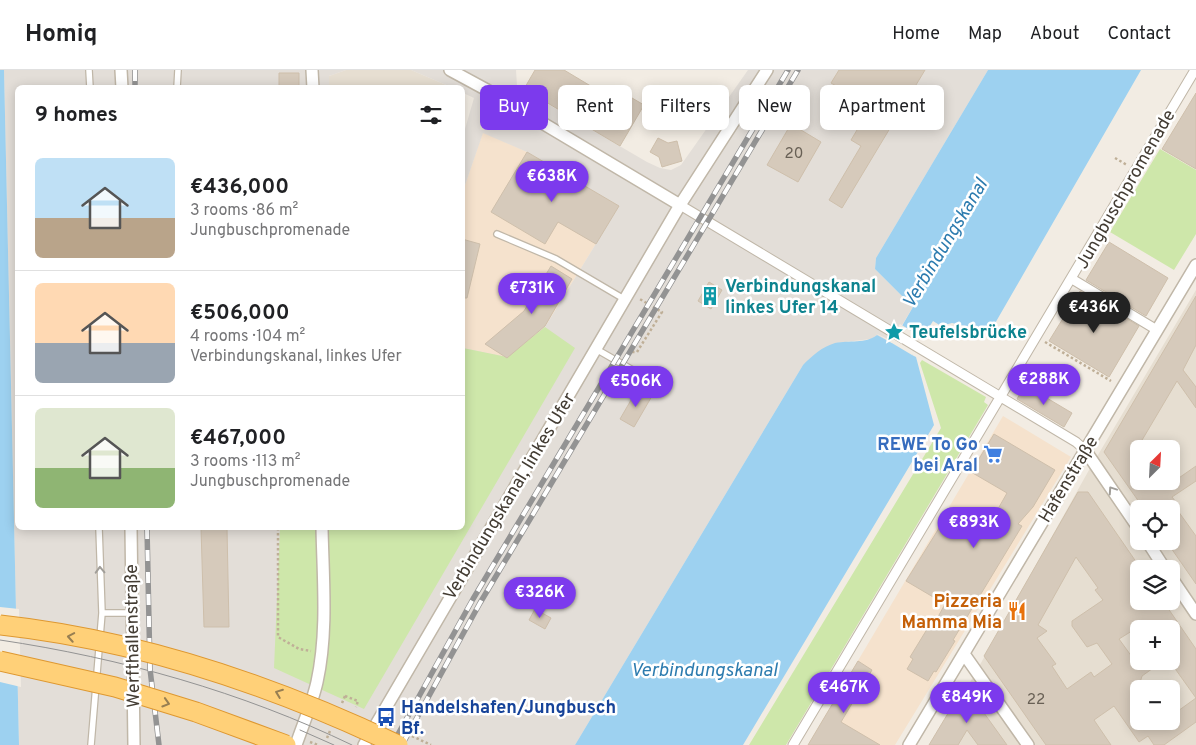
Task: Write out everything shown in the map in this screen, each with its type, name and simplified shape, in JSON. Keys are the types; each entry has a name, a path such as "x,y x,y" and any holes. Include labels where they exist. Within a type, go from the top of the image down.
{"highway":[{"path":"0,625 114,644 193,664 284,695 398,745"},
{"path":"0,661 115,687 196,712 286,745"}],"street":[{"path":"121,70 122,85"},
{"path":"312,70 313,85"},
{"path":"450,70 488,90 680,204 1076,442 1085,450 1130,516"},
{"name":"Verbindungskanal, linkes Ufer","path":"364,745 680,204 767,70"},
{"name":"Jungbuschpromenade","path":"794,745 1195,70"},
{"name":"Hafenstraße","path":"909,745 1196,265"},
{"path":"1072,279 1157,330"},
{"name":"Werfthallenstraße","path":"131,530 134,745"},
{"path":"302,743 317,681 321,653 324,611 322,530"},
{"path":"1180,590 1196,614"},
{"path":"964,654 1028,745"}],"lane":[{"path":"90,70 90,85"},
{"path":"177,85 178,70"},
{"path":"497,234 556,259 624,299"},
{"path":"596,349 650,380"},
{"path":"91,745 102,613 99,530"},
{"path":"102,613 132,613"}],"path":[{"path":"632,352 637,352 662,312 641,300"},
{"path":"1038,337 1123,388"},
{"path":"278,530 278,637 299,649 321,653"},
{"path":"345,696 358,701 355,710"},
{"path":"302,743 318,745"}],"shaded area":[{"path":"4,70 346,70 329,76 329,85 15,85 15,530 465,530 465,348 507,357 545,327 619,206 527,152 483,133 465,185 465,129 474,98 465,94 465,85 446,85 411,70 516,70 517,85 480,85 480,130 548,130 548,104 558,110 558,130 592,130 647,162 660,168 671,170 681,165 706,130 729,130 729,97 748,70 988,70 876,258 875,269 913,307 891,343 877,335 871,339 836,343 803,365 575,745 19,745"},
{"path":"346,70 411,70 446,85 329,85 329,76"},
{"path":"483,132 527,152 619,206 545,327 507,358 465,348 465,185"},
{"path":"1196,290 1196,745 935,745 1089,470"},
{"path":"1003,416 1071,457 895,745 808,745"}],"green space":[{"path":"1160,149 1196,170 1196,234 1174,270 1110,232"},
{"path":"545,327 575,348 364,709 274,668 280,530 465,530 465,348 507,357"},
{"path":"922,360 986,397 984,402 988,405 786,745 749,745 941,428 920,363"}],"water":[{"path":"0,70 4,70 19,745 0,745"},
{"name":"Verbindungskanal","path":"988,70 1141,70 990,332 952,323 941,326 933,321 912,355 916,357 934,425 743,745 575,745 803,365 818,352 835,343 863,341 877,335 892,343 913,307 875,269 876,258"}],"pier":[{"path":"900,324 923,338 919,348 912,355 875,333 890,340"},
{"path":"0,607 19,609 21,687 0,682"}],"building":[{"path":"535,70 564,70 589,85 558,85 558,109 548,103 548,85 526,85"},
{"path":"839,70 925,70 916,85 834,85 831,83"},
{"path":"279,73 299,73 299,85 279,85"},
{"path":"1196,93 1196,169 1162,149"},
{"path":"632,98 642,104 642,108 632,126"},
{"path":"593,130 629,130 620,146"},
{"path":"787,130 801,130 821,142 798,182 767,165"},
{"path":"857,130 889,130 842,208 829,200 861,146 851,140"},
{"path":"658,138 668,143 677,141 682,161 662,167 659,157 650,152"},
{"path":"527,152 619,206 596,244 558,222 545,244 491,212"},
{"path":"465,240 480,244 467,298 465,298"},
{"path":"1109,242 1168,278 1146,316 1086,280"},
{"path":"551,266 572,279 545,326 507,358 485,344 524,311"},
{"name":"Verbindungskanal linkes Ufer 14","path":"709,282 722,290 711,309 698,301"},
{"path":"1080,291 1139,326 1109,377 1049,341"},
{"path":"1196,296 1196,345 1183,370 1196,387 1196,408 1177,381 1142,440 1130,440 1130,489 1104,452"},
{"path":"1025,385 1072,413 1064,427 1017,399"},
{"path":"638,388 652,396 634,427 620,419"},
{"path":"994,434 1055,470 1033,507 1018,524 1022,526 953,640 955,641 936,672 934,671 928,681 907,669 913,659 910,657 929,626 932,628 945,604 906,581 951,509 986,530 1007,493 971,472"},
{"path":"1196,466 1196,481 1172,497 1174,500 1138,500 1131,490 1180,490 1180,477"},
{"path":"1078,492 1088,492 1135,560 1130,560 1130,610 1169,610 1176,620 1130,620 1130,632 1119,639 1130,654 1130,670 1150,670 1142,676 1141,680 1130,680 1130,729 1114,706 1094,720 1111,745 1046,745 984,656","holes":["1076,557 1098,588 1095,590 1103,600 1072,621 1072,626 1087,647 1097,643 1112,664 1094,677 1091,672 1067,689 1052,666 1056,664 1037,638 1047,631 1038,625"]},
{"path":"1180,514 1196,536 1196,584 1172,550 1180,550"},
{"path":"201,530 227,530 229,627 204,627"},
{"path":"535,609 551,618 545,629 529,620"},
{"path":"1180,626 1196,649 1196,698 1176,670 1180,670"},
{"path":"858,661 872,670 841,722 880,745 808,745"},
{"path":"965,685 1007,745 978,745 967,730 958,745 929,745"},
{"path":"1196,698 1196,722 1164,745 1154,745 1148,736 1139,742 1131,730 1180,730 1180,710"}],"tram line":[{"path":"0,640 91,657 180,679 268,709 352,745"},
{"path":"300,730 334,745"}],"railway":[{"path":"135,70 135,85"},
{"path":"392,745 473,599 788,70"},
{"path":"402,745 480,603 798,70"},
{"path":"147,530 150,669 159,745"}],"place":[{"name":"Verbindungskanal linkes Ufer 14","path":"710,296"},
{"name":"Teufelsbrücke","path":"894,332"},
{"name":"REWE To Go bei Aral","path":"993,454"},
{"name":"Pizzeria Mamma Mia","path":"1017,611"},
{"name":"Handelshafen/Jungbusch Bf.","path":"386,717"}]}
